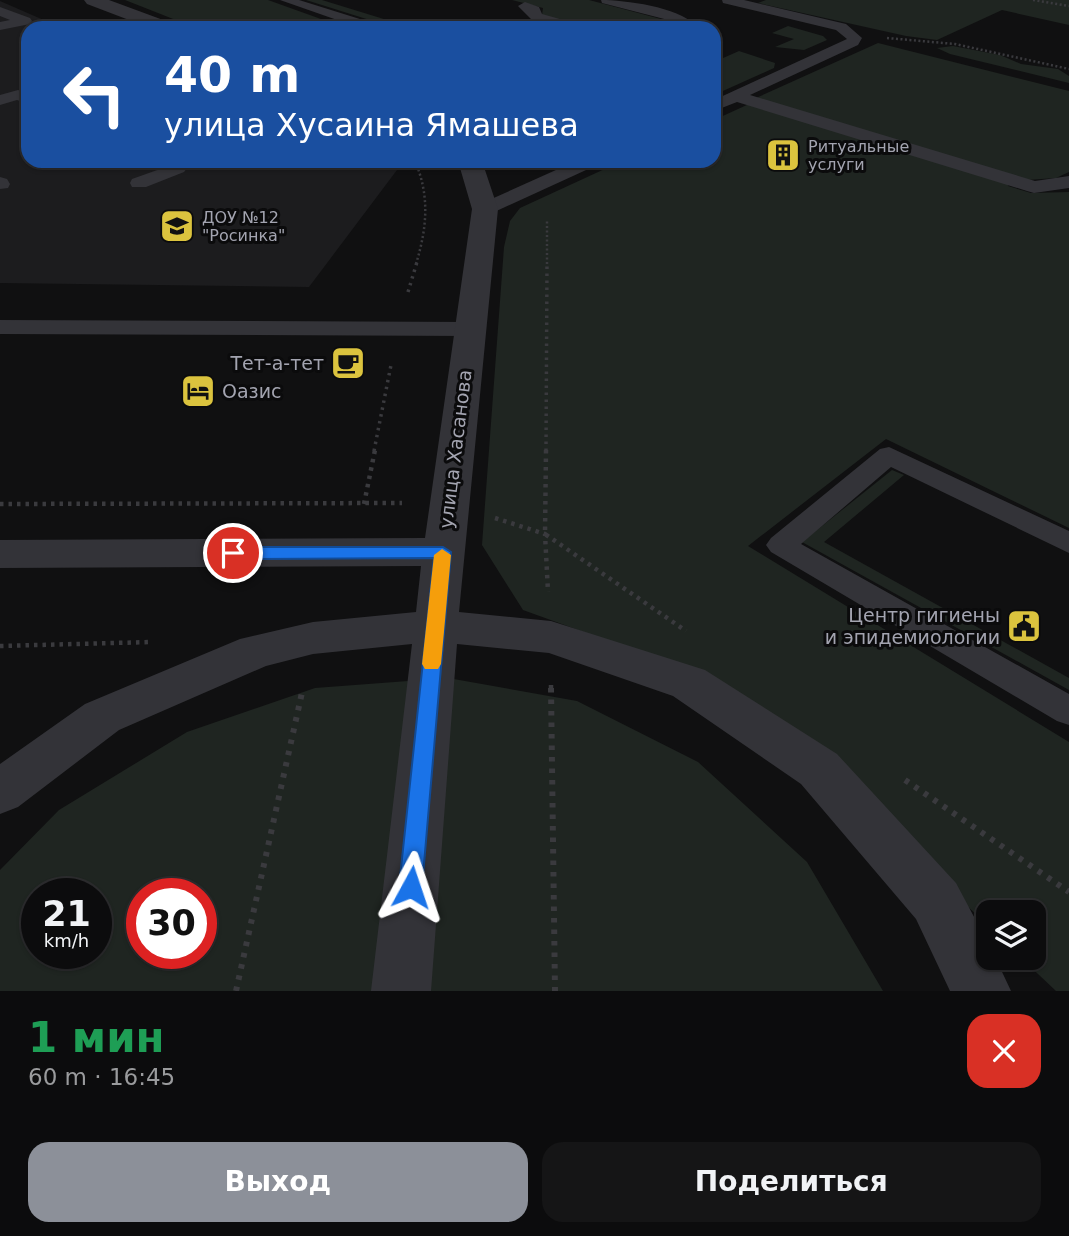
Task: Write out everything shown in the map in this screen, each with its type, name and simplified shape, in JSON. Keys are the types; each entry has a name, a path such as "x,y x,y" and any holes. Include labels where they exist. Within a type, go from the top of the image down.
{"street":[{"path":"93,0 148,21"},
{"name":"улица Хасанова","path":"401,991 435,626 485,209 473,168"},
{"path":"0,554 443,552"},
{"path":"0,792 102,717 256,651 313,638 435,626 551,637 689,683 819,769 936,901 981,991"}],"lane":[{"path":"286,0 352,21"},
{"path":"607,0 682,21"},
{"path":"721,103 853,42 853,35 841,27 728,0"},
{"path":"525,6 534,10 533,15 551,21"},
{"path":"0,11 25,21"},
{"path":"0,26 21,22"},
{"path":"0,100 21,96"},
{"path":"735,96 1034,187 1069,182"},
{"path":"823,140 844,129"},
{"path":"139,183 178,168"},
{"path":"485,209 576,168"},
{"path":"0,327 469,329"},
{"path":"1069,543 889,454 781,545 1069,711"}],"path":[{"path":"1033,0 1069,6"},
{"path":"853,35 955,44 1069,69"},
{"path":"547,219 545,534 551,637 555,991"},
{"path":"545,534 693,635"},
{"path":"898,775 1069,892"}],"shaded area":[{"path":"125,0 268,0 326,21 178,21"},
{"path":"306,0 322,0 390,21 373,21"},
{"path":"512,0 589,0 665,21 564,21 542,15 543,8"},
{"path":"766,0 1069,0 1069,25 1002,10 937,40 906,36 758,3"},
{"name":"ДОУ №12 \"Росинка\"","path":"0,1 46,21 21,21 21,168 397,170 309,287 0,283"},
{"path":"788,26 823,36 827,40 804,50 775,47 794,39 772,33"},
{"path":"878,43 1069,91 1069,172 1056,178 1027,180 756,98"},
{"path":"953,46 1000,55 1021,64 1058,69 1069,76 1069,83 950,54 937,48"},
{"path":"739,51 775,63 774,68 721,92 721,59"},
{"path":"749,104 1031,193 1069,192 1069,528 886,439 748,546 1069,742 1069,991 1056,991 1034,970 1046,970 1046,900 976,900 976,914 929,869 617,644 523,610 482,545 504,247 510,221 520,208 607,168 721,168 721,117"},
{"path":"892,470 904,475 824,542 1069,678 1069,690 802,542"},
{"path":"448,678 577,701 698,762 807,862 883,991 0,991 0,870 59,810 187,732 315,688"}],"slow traffic":[{"path":"432,664 442,555"}],"place":[{"name":"Ритуальные услуги","path":"783,155"},
{"name":"ДОУ №12 \"Росинка\"","path":"177,226"},
{"name":"Тет-а-тет","path":"348,363"},
{"name":"Оазис","path":"198,391"},
{"name":"Центр гигиены и эпидемиологии","path":"1024,626"}],"route":[{"path":"233,553 443,552 411,887"}]}
